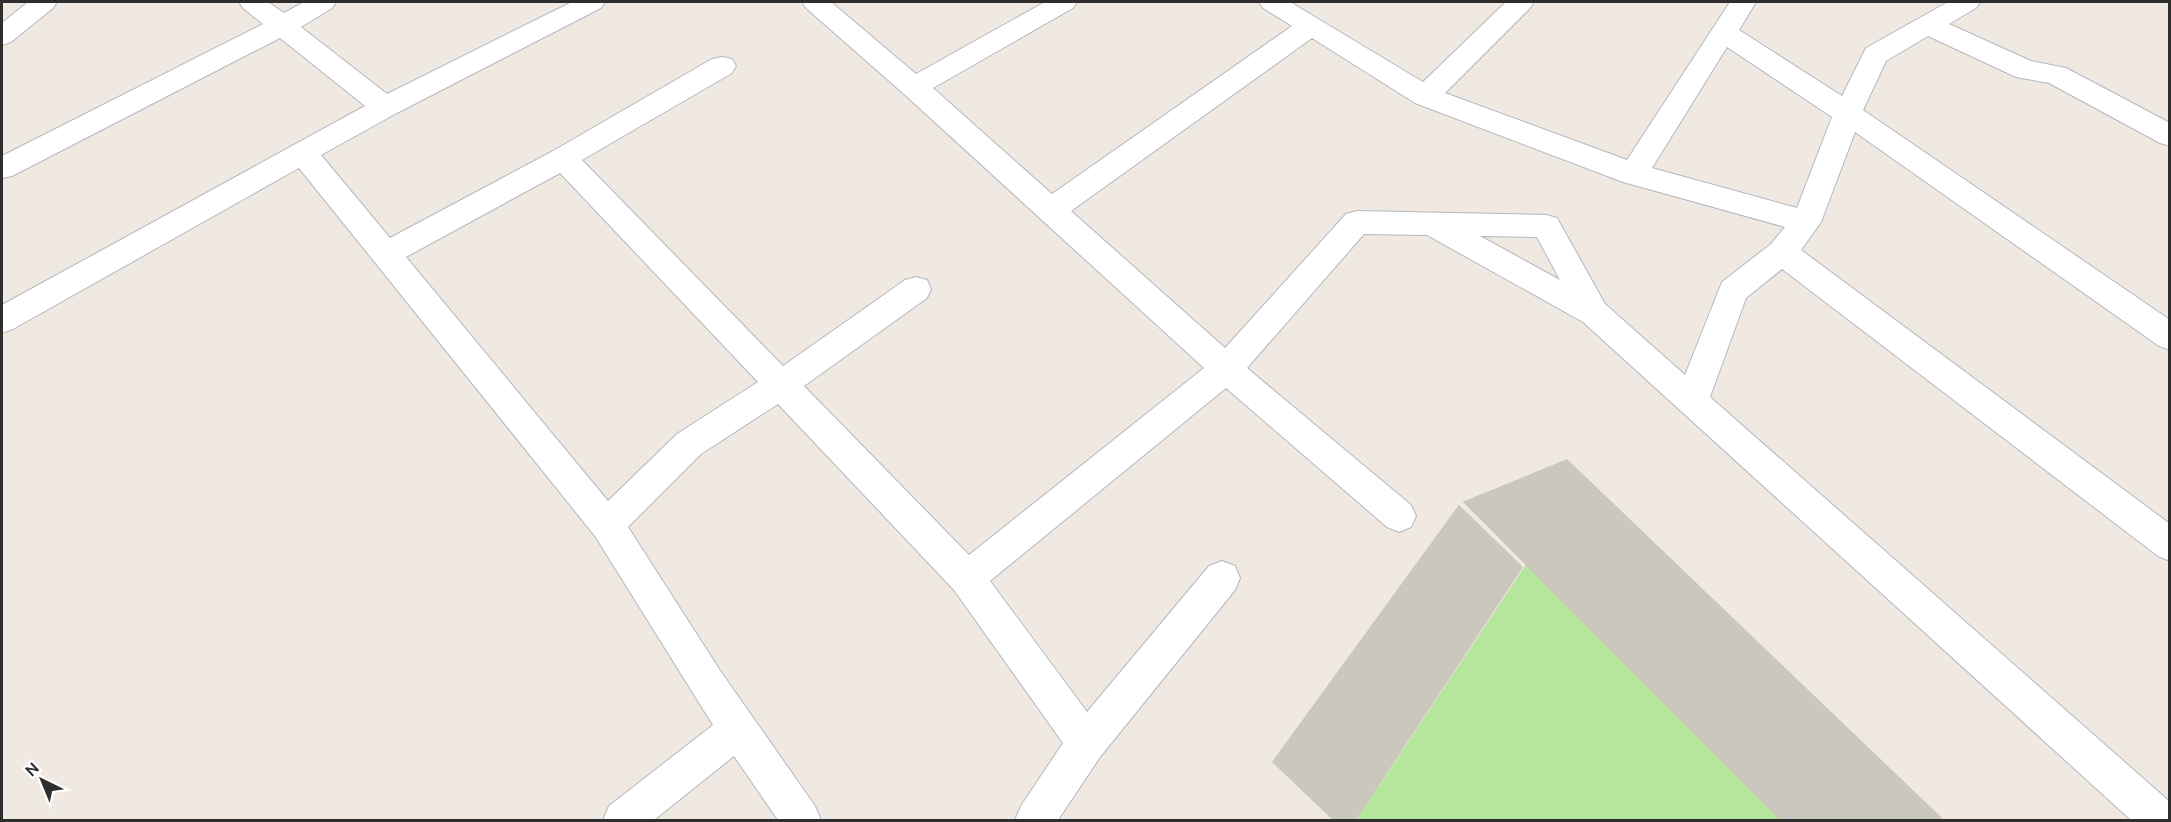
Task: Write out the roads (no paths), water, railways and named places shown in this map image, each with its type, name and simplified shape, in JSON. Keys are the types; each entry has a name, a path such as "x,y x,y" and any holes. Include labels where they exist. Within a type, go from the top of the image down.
{"street":[{"path":"2,36 44,2"},
{"path":"252,2 385,108"},
{"path":"2,168 282,26 323,2"},
{"path":"2,320 385,108 592,2"},
{"path":"815,2 914,87 1226,369 1399,516"},
{"path":"914,87 1064,2"},
{"path":"1272,2 1425,96 1633,174 1806,222"},
{"path":"1425,96 1521,2"},
{"path":"1633,174 1740,2"},
{"path":"1692,401 1733,291 1782,252 1806,222 1848,113 1875,55 1967,2"},
{"path":"1927,25 2026,70 2055,75 2169,136"},
{"path":"1051,210 1311,26"},
{"path":"1723,32 2013,224 2169,337"},
{"path":"385,254 563,158 722,66"},
{"path":"303,153 607,525 738,729 801,820"},
{"path":"563,158 967,578 1086,743"},
{"path":"967,578 1226,369 1357,222 1546,226 1594,313"},
{"path":"1433,224 1594,313 2160,820"},
{"path":"1782,252 2169,545"},
{"path":"607,525 689,444 781,385 916,289"},
{"path":"1035,820 1086,743 1222,578"},
{"path":"623,820 738,729"}]}
